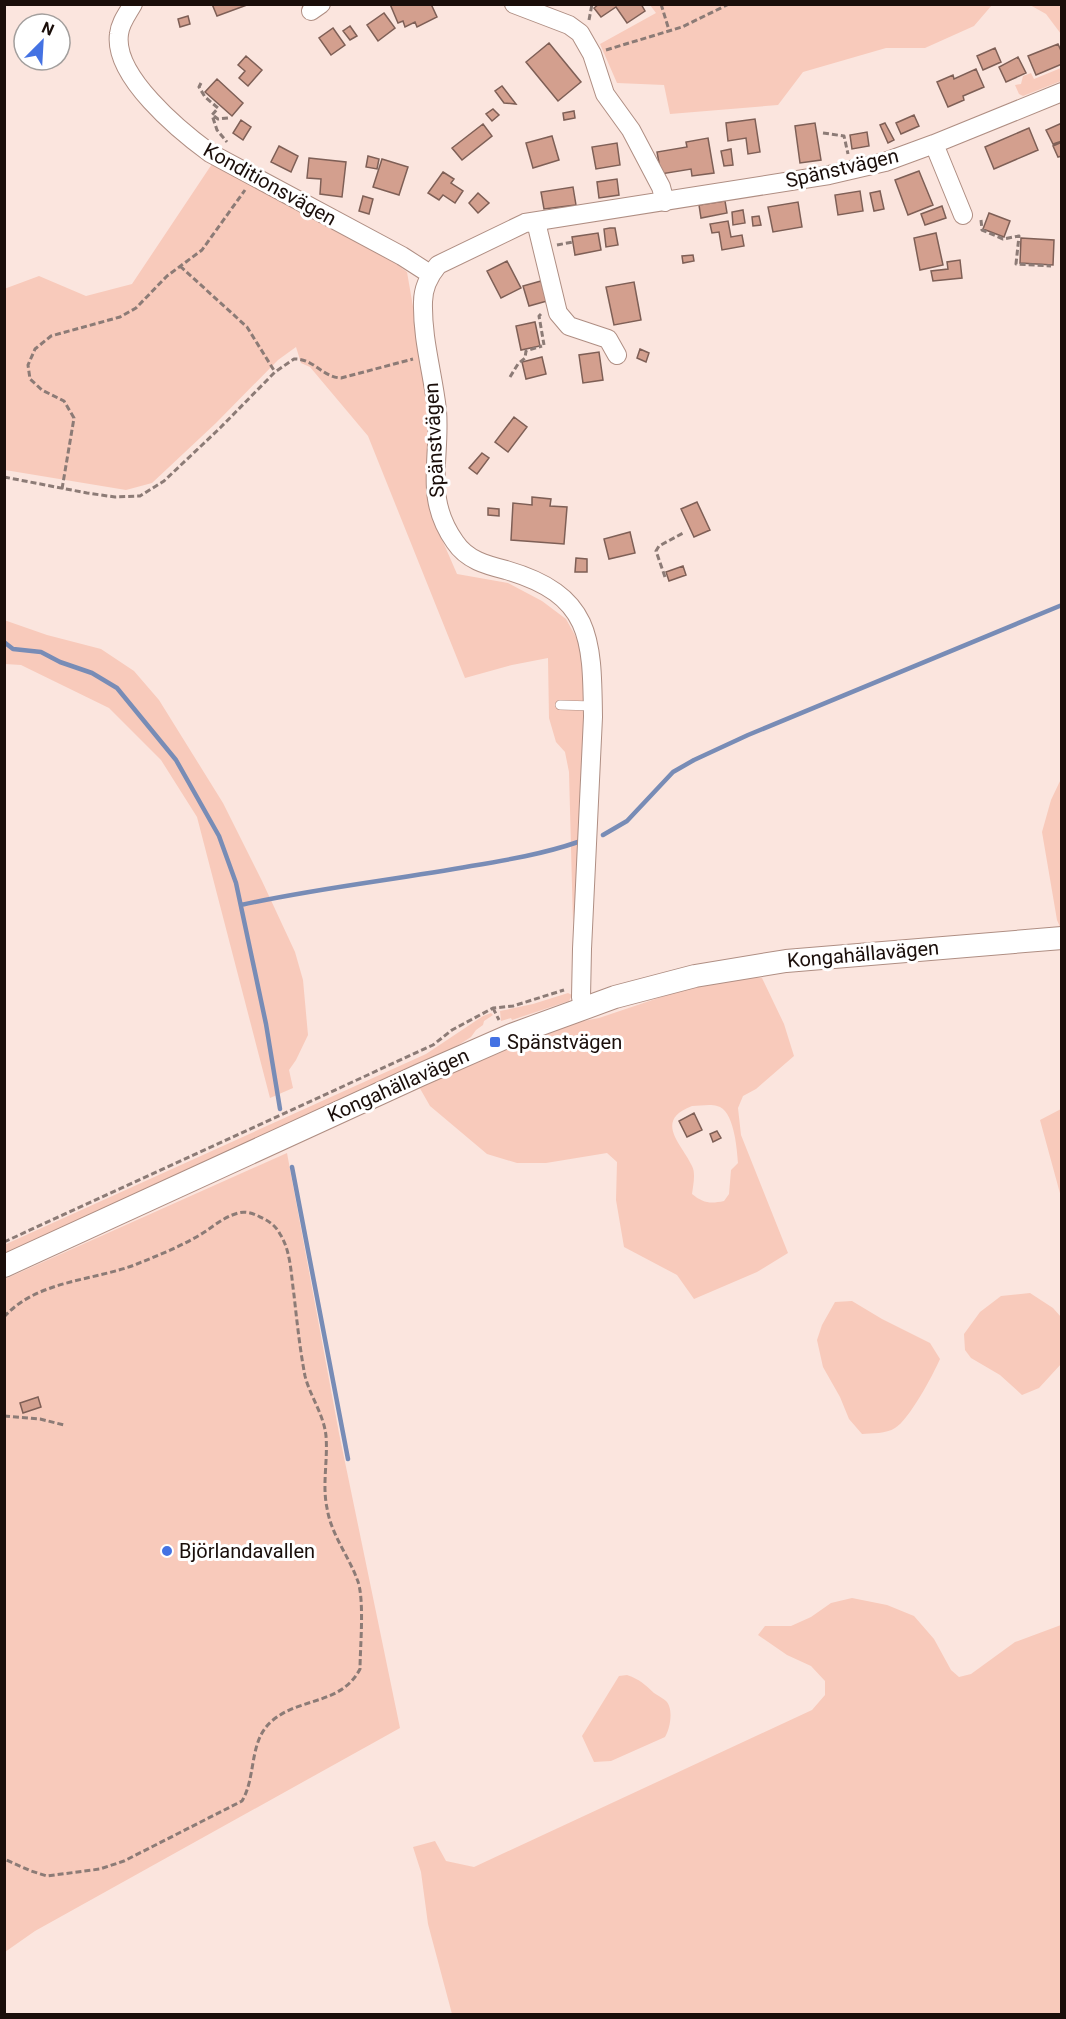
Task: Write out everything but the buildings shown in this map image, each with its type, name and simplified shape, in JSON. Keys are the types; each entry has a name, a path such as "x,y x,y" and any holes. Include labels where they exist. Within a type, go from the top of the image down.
{"street":[{"name":"Konditionsvägen","path":"133,4 119,34 120,50 127,69 144,92 191,139 210,153 402,255 430,274"},
{"path":"514,4 569,25 580,33 592,54 605,94 631,130 661,187 665,202"},
{"name":"Spänstvägen","path":"583,1007 581,984 593,706 588,639 575,610 552,590 540,583 475,560 463,552 448,531 440,514 435,499 437,411 428,355 423,301 424,288 430,274 438,265 519,226 828,175 885,162 1062,92"},
{"path":"934,144 963,214"},
{"path":"536,222 558,313 569,326 608,339 617,355"},
{"name":"Kongahällavägen","path":"4,1266 420,1075 511,1035 583,1007 673,981 765,964 1062,938"}],"lane":[{"path":"560,705 593,706"}],"path":[{"path":"661,4 669,30"},
{"path":"592,54 682,27 729,4"},
{"path":"201,83 199,87 205,97 218,108 212,115"},
{"path":"212,115 218,119 228,118"},
{"path":"212,115 220,135 231,146"},
{"path":"823,133 844,136 848,156 858,154"},
{"path":"62,489 74,418 64,401 42,390 30,379 28,365 35,349 51,336 120,318 136,308 167,276 202,250 255,177"},
{"path":"981,220 982,230 1003,238 1019,236 1016,264 1052,266"},
{"path":"180,266 247,327 275,372"},
{"path":"510,377 525,358 526,351 542,346"},
{"path":"4,477 62,489 129,498 140,496 151,491 181,466 275,372 294,359 301,358 330,376 341,378 428,355"},
{"path":"665,577 656,551 659,546 685,532"},
{"path":"4,1242 433,1045 452,1030 494,1008 513,1006 581,984"},
{"path":"494,1008 500,1024"},
{"path":"4,1317 13,1307 34,1296 74,1281 126,1269 184,1243 238,1213 247,1212 259,1216 273,1225 285,1244 291,1270 306,1378 326,1432 326,1508 335,1535 358,1580 361,1592 360,1669 355,1679 344,1690 273,1720 255,1749 248,1792 242,1801 124,1861 100,1869 47,1876 4,1859"},
{"path":"4,1416 40,1419 64,1425"}],"shaded area":[{"path":"650,5 992,5 974,26 925,48 886,48 803,72 778,105 670,114 664,85 617,83 600,44 656,13"},
{"path":"1030,5 1061,5 1061,34 1046,14"},
{"path":"1061,68 1061,81 1023,96 1019,94 1015,85 1021,84 1023,76 1031,73 1034,79"},
{"path":"212,164 387,257 407,272 429,399 437,528 457,574 508,583 542,601 566,619 581,646 585,681 586,758 573,924 569,772 565,752 556,742 549,718 548,658 465,678 368,436 310,367 301,363 296,347 278,360 152,483 126,490 5,470 4,289 39,276 86,296 132,284"},
{"path":"4,620 47,635 101,649 134,671 159,700 223,803 295,952 303,980 308,1035 289,1070 293,1088 270,1098 197,817 161,760 109,708 21,665 5,664"},
{"path":"1061,779 1061,929 1057,920 1042,832 1051,800"},
{"path":"754,977 762,978 784,1024 794,1056 756,1089 743,1096 738,1108 741,1135 788,1253 757,1272 694,1299 677,1275 624,1247 616,1200 617,1162 607,1153 546,1163 517,1163 487,1154 430,1106 418,1085 567,1024 599,1018 682,990","holes":["692,1106 717,1106 723,1109 731,1122 738,1163 731,1170 729,1194 724,1201 707,1202 692,1194 693,1169 677,1141 672,1126 680,1112"]},
{"path":"568,993 572,995 569,1001 512,1020 511,1018 501,1021 500,1011"},
{"path":"491,1013 493,1015 484,1021 471,1037 438,1058 5,1257 4,1245 426,1054"},
{"path":"1061,1109 1061,1197 1040,1120"},
{"name":"Björlandavallen","path":"287,1153 339,1433 400,1728 35,1931 5,1952 5,1279"},
{"path":"1030,1293 1053,1308 1061,1317 1061,1364 1039,1388 1022,1395 1000,1375 971,1358 965,1350 964,1334 980,1312 1001,1296"},
{"path":"852,1301 930,1343 940,1359 907,1416 895,1428 879,1433 862,1434 849,1419 823,1367 817,1340 822,1325 835,1302"},
{"path":"852,1598 887,1605 914,1616 934,1639 951,1670 959,1677 971,1674 1015,1642 1061,1625 1061,2014 452,2014 428,1924 421,1872 413,1847 435,1841 446,1861 474,1867 812,1710 825,1695 825,1681 811,1666 787,1655 758,1635 765,1626 791,1626 811,1617 831,1603"},
{"path":"627,1675 642,1682 665,1700 670,1709 670,1724 667,1733 665,1737 611,1761 594,1762 582,1736 619,1676"}],"waterway":[{"path":"603,835 627,821 673,772 694,760 748,735 1062,605"},
{"path":"4,642 13,649 41,652 60,662 92,673 117,688 176,760 219,836 236,883 266,1024 280,1109"},
{"path":"241,905 511,859 578,842"},
{"path":"292,1167 348,1459"}],"place":[{"name":"Spänstvägen","path":"495,1042"},
{"name":"Björlandavallen","path":"167,1551"}]}
